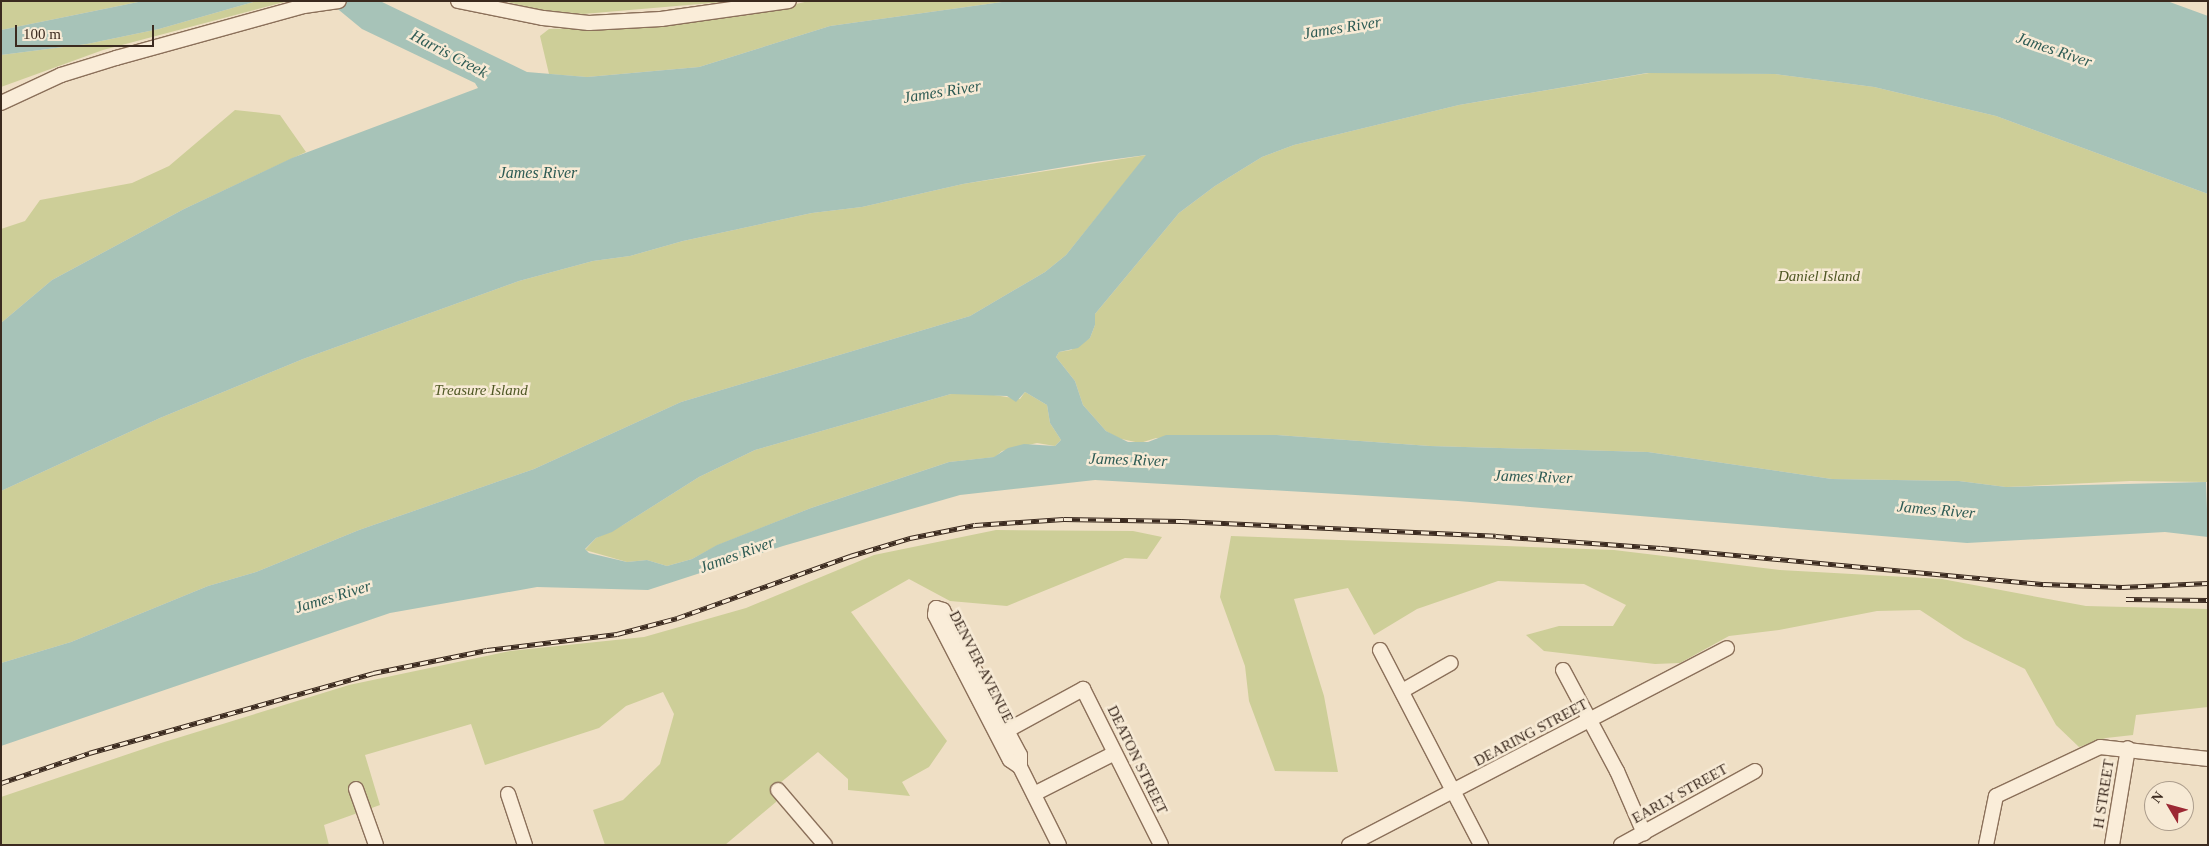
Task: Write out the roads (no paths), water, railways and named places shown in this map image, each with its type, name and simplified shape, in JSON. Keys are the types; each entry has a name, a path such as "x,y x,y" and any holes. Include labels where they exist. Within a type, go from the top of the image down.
{"street":[{"path":"1,104 61,75 320,3 339,1"},
{"path":"458,1 543,18 589,23 661,19 789,1"},
{"name":"DENVER AVENUE","path":"1020,767 1010,760 935,615 936,608 942,610 1020,756 1020,767 1059,845"},
{"name":"DEARING STREET","path":"1349,845 1727,648"},
{"path":"1380,650 1481,845"},
{"path":"1402,691 1451,662"},
{"path":"1563,670 1644,832"},
{"name":"DEATON STREET","path":"1006,731 1083,689 1110,739 1113,754 1160,845"},
{"path":"1986,845 1996,796 2100,747 2128,748 2208,759"},
{"name":"H STREET","path":"2112,845 2128,748"},
{"path":"1034,794 1113,754"},
{"name":"EARLY STREET","path":"1621,845 1755,771"},
{"path":"356,789 376,845"},
{"path":"778,790 825,845"},
{"path":"508,794 525,845"}],"water":[{"path":"143,1 257,1 159,29 87,44 1,55 1,30"},
{"name":"James River","path":"328,1 380,1 527,72 587,77 699,67 830,26 1009,1 2167,1 2208,16 2208,194 1996,116 1874,87 1775,74 1647,73 1459,105 1294,145 1262,157 1215,186 1179,213 1095,314 1095,325 1090,338 1078,348 1059,352 1056,357 1075,381 1083,405 1106,431 1128,442 1148,442 1166,435 1277,435 1430,446 1648,452 1832,479 1959,481 2006,487 2206,482 2208,537 2165,532 1967,543 1458,501 1095,480 960,495 783,546 648,590 537,587 390,613 1,746 1,663 71,642 208,586 256,572 359,530 534,469 681,402 970,316 1045,272 1066,255 1146,155 963,184 862,207 812,213 683,241 630,256 593,261 519,281 303,359 160,418 1,491 1,323 52,280 184,209 292,158 478,88 475,83 362,29","holes":["1025,392 1047,405 1050,423 1061,440 1055,446 1024,444 1008,448 994,457 949,462 811,508 717,545 692,559 667,566 647,560 627,562 589,553 585,549 596,538 612,532 699,477 755,450 951,394 1007,396 1016,402"]}],"railway":[{"path":"1,783 89,753 373,673 487,650 617,634 677,618 850,556 910,538 975,525 1064,519 1181,521 1496,536 1661,548 2044,584 2122,587 2208,583"},
{"path":"2126,599 2208,600"}],"water label":[{"name":"Harris Creek","path":"449,54"}],"park label":[{"name":"Daniel Island","path":"1819,277"},
{"name":"Treasure Island","path":"481,391"}]}
